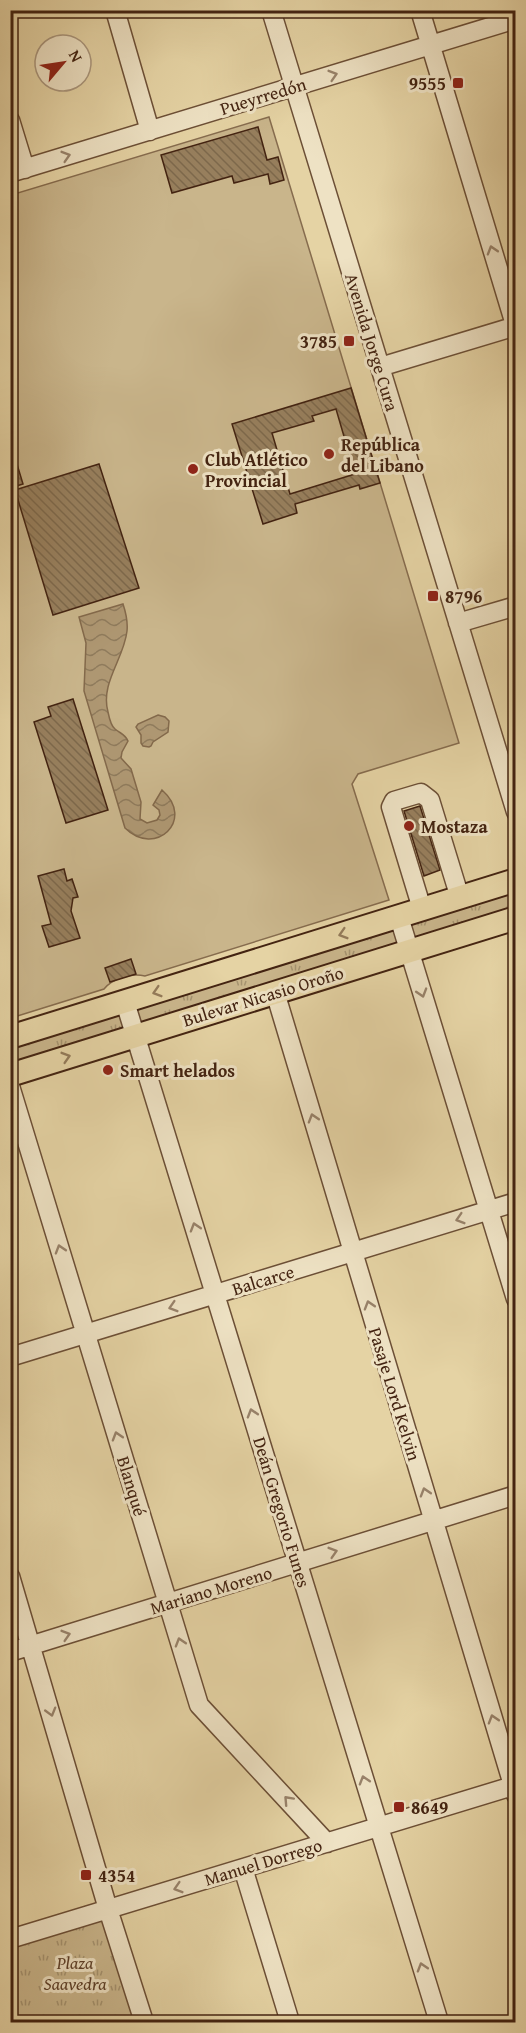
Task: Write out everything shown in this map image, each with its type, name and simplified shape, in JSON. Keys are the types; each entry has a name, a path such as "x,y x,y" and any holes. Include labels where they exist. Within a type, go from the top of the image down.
{"main road":[{"name":"Bulevar Nicasio Oroño","path":"10,1037 516,880"},
{"name":"Bulevar Nicasio Oroño","path":"10,1075 516,918"}],"street":[{"path":"116,10 150,131"},
{"name":"Avenida Jorge Cura","path":"271,10 516,812"},
{"path":"380,367 515,327 420,10"},
{"name":"Pueyrredón","path":"18,171 516,19"},
{"path":"10,120 18,171"},
{"path":"458,624 516,606"},
{"path":"422,909 391,807 394,801 422,793 429,800 460,898"},
{"path":"399,917 516,1299"},
{"name":"Pasaje Lord Kelvin","path":"275,992 515,1789"},
{"name":"Deán Gregorio Funes","path":"125,1002 439,2022"},
{"name":"Blanqué","path":"10,1086 199,1705 327,1843"},
{"name":"Balcarce","path":"10,1357 516,1202"},
{"name":"Mariano Moreno","path":"10,1652 516,1495"},
{"path":"10,1576 108,1910 144,2022"},
{"name":"Manuel Dorrego","path":"10,1939 379,1827 515,1789"},
{"path":"243,1868 290,2022"}],"green space":[{"name":"Club Atlético Provincial","path":"269,117 459,743 358,774 352,784 389,900 145,976 123,977 104,989 11,1018 11,195"},
{"path":"515,880 515,918 11,1075 11,1037"},
{"name":"Plaza Saavedra","path":"108,1909 144,2022 11,2022 11,1939"}],"water":[{"path":"123,604 127,631 107,691 109,716 114,728 128,741 121,758 131,769 141,802 140,819 147,823 157,820 160,815 159,810 153,805 162,790 171,801 175,813 168,831 159,837 148,839 137,836 125,828 84,691 86,643 79,617"},
{"path":"158,715 169,721 168,732 153,742 151,746 143,746 141,735 136,727"}],"building":[{"path":"258,127 267,160 278,157 284,180 270,184 268,174 234,183 232,176 172,193 161,155"},
{"path":"351,388 380,483 360,489 359,485 295,504 297,513 263,524 232,424","holes":["336,409 355,474 290,494 272,433 314,421 312,416"]},
{"path":"13,451 23,484 13,487 10,480 10,452"},
{"path":"99,464 139,588 53,615 15,490"},
{"path":"73,699 108,810 66,823 34,722 51,716 48,707"},
{"path":"420,806 440,870 424,876 404,811"},
{"path":"64,869 67,881 72,879 78,897 73,898 71,911 80,938 49,947 42,926 51,924 38,876"},
{"path":"131,959 136,974 110,982 105,968"}],"place":[{"name":"9555","path":"458,83"},
{"name":"3785","path":"349,341"},
{"name":"República del Libano","path":"329,454"},
{"name":"Club Atlético Provincial","path":"193,469"},
{"name":"8796","path":"433,596"},
{"name":"Mostaza","path":"409,826"},
{"name":"Smart helados","path":"108,1070"},
{"name":"8649","path":"399,1807"},
{"name":"4354","path":"86,1875"}]}
